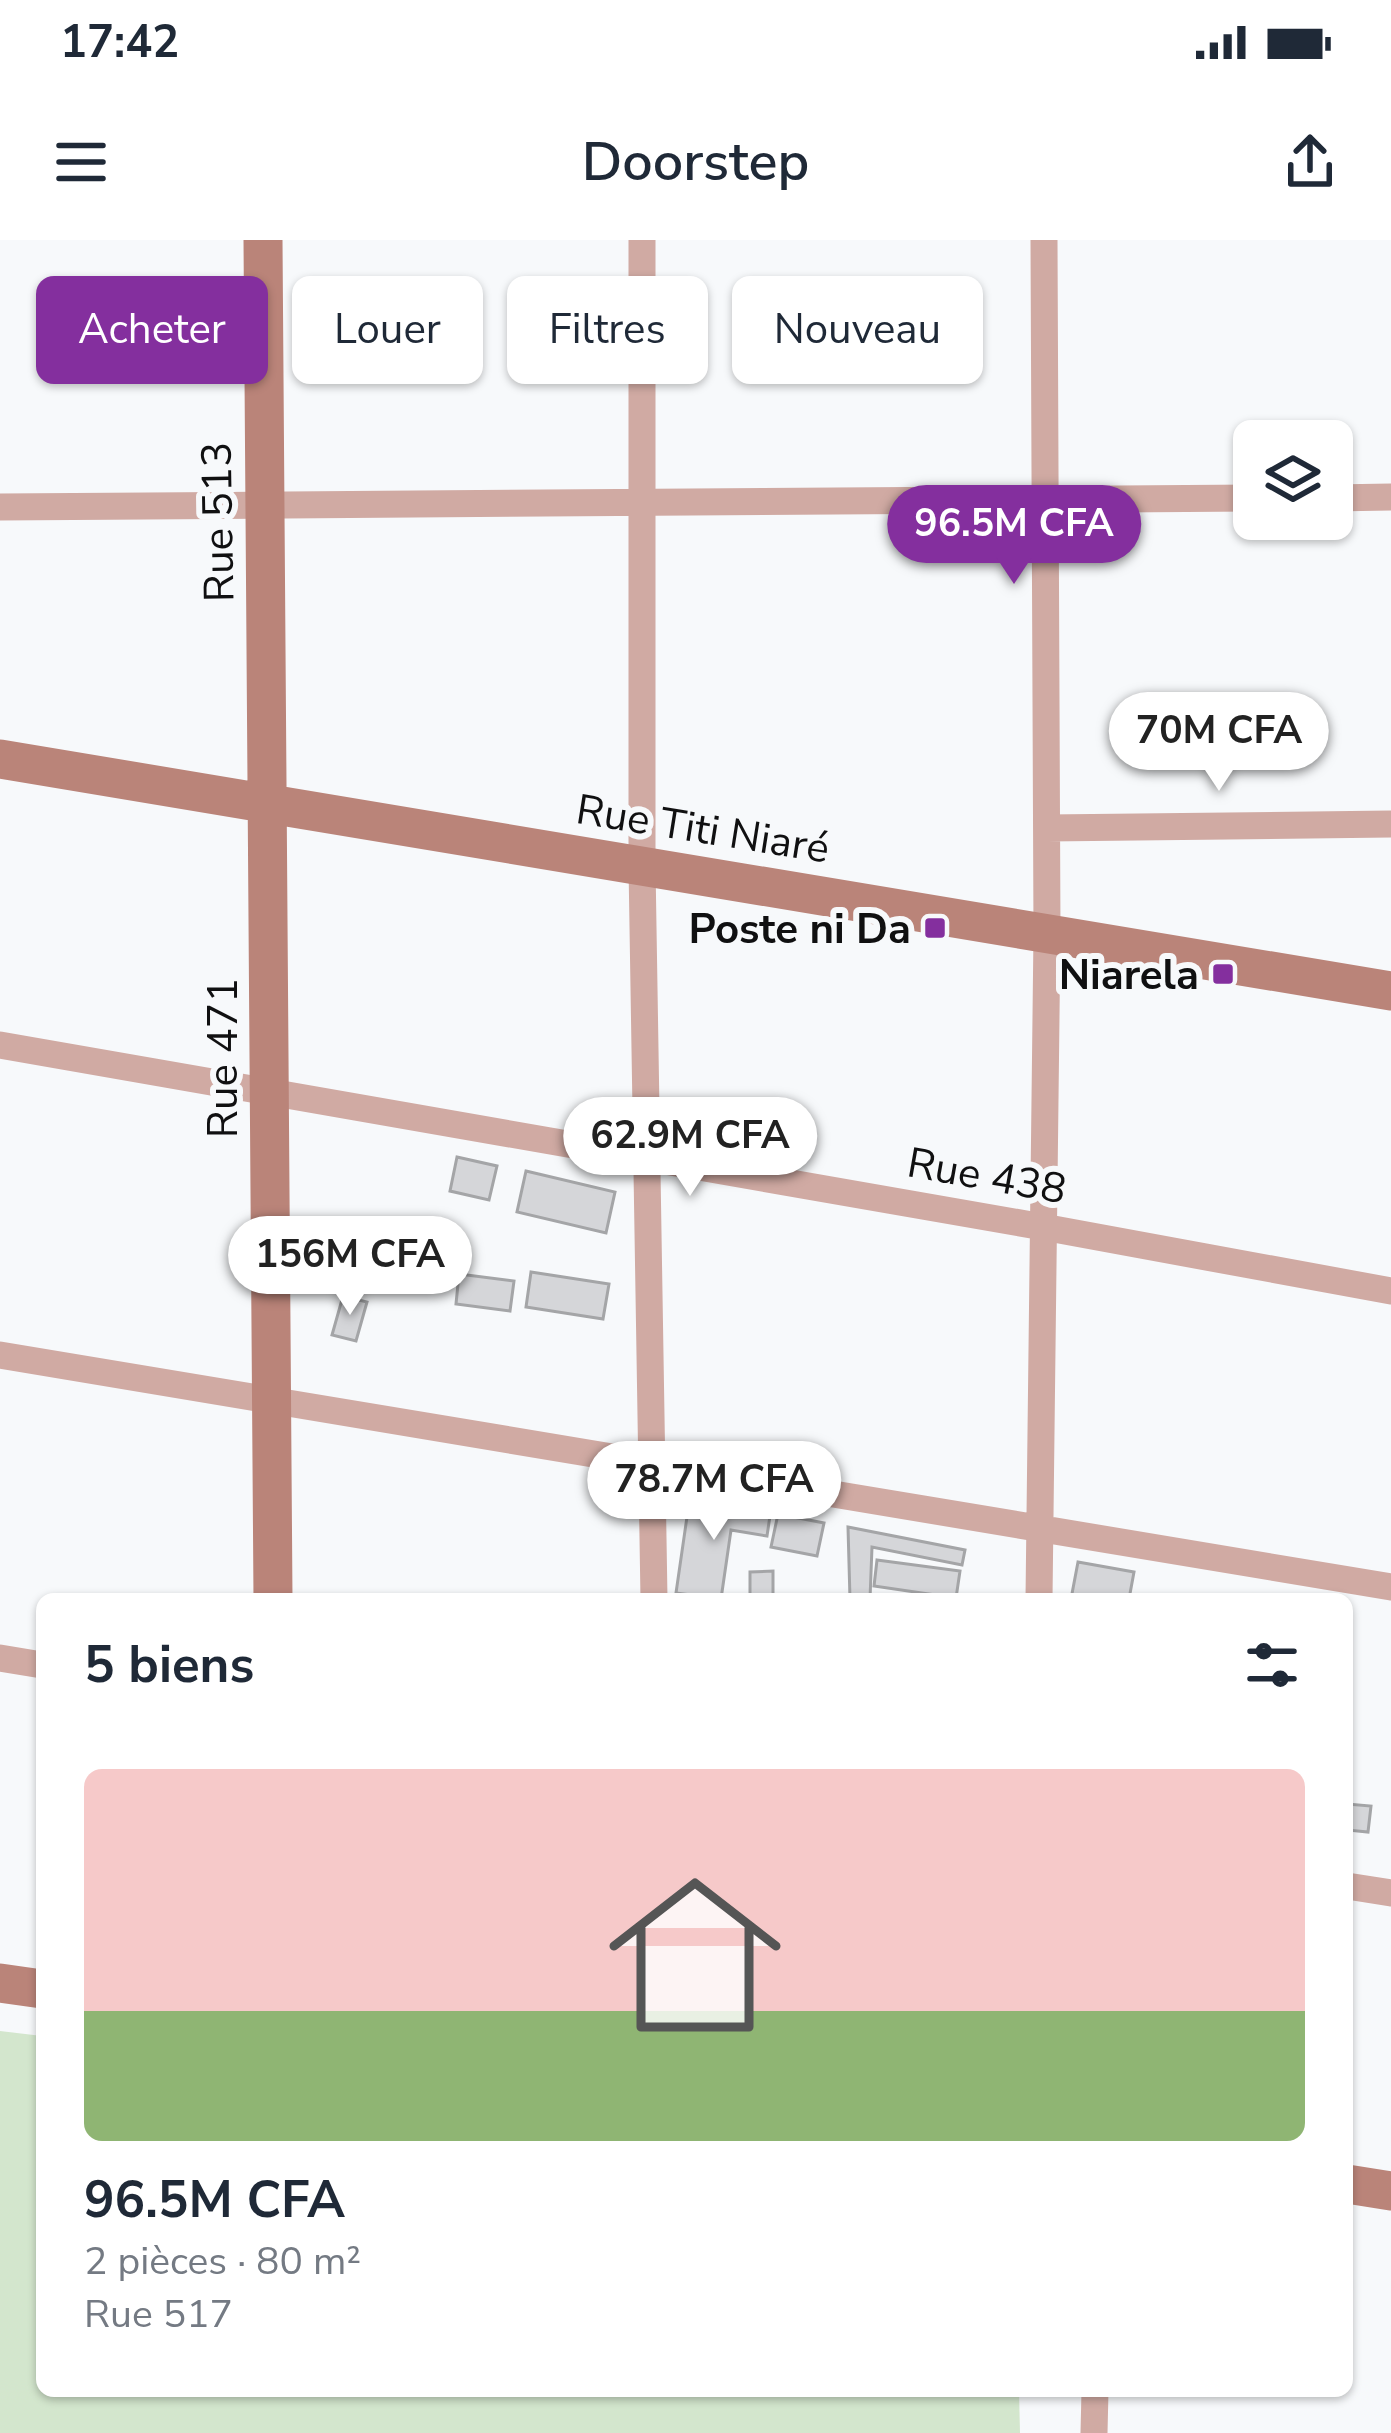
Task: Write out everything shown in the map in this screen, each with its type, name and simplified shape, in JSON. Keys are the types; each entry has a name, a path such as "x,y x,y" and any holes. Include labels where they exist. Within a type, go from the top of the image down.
{"street":[{"name":"Rue 513","path":"263,240 268,804"},
{"path":"642,240 642,866 654,1593"},
{"path":"1039,1593 1047,933 1044,240"},
{"path":"1353,498 1391,497"},
{"path":"0,508 1233,499"},
{"name":"Rue Titi Niaré","path":"0,760 1391,991"},
{"name":"Rue 471","path":"268,804 273,1593"},
{"path":"1047,828 1391,824"},
{"name":"Rue 438","path":"0,1046 1391,1291"},
{"path":"0,1355 1391,1587"},
{"path":"0,1658 36,1664"},
{"path":"1353,1887 1391,1893"},
{"path":"0,1983 36,1988"},
{"path":"1353,2185 1391,2191"},
{"path":"1094,2433 1095,2397"}],"green space":[{"path":"0,2031 36,2035 36,2397 1019,2397 1020,2433 0,2433"}],"building":[{"path":"457,1157 497,1166 489,1200 450,1191"},
{"path":"526,1171 615,1192 606,1233 517,1212"},
{"path":"531,1272 609,1284 603,1319 526,1307"},
{"path":"459,1274 514,1281 510,1311 456,1304"},
{"path":"343,1296 367,1302 356,1341 332,1335"},
{"path":"690,1496 771,1509 767,1536 731,1530 722,1593 676,1593"},
{"path":"778,1514 824,1523 817,1556 771,1547"},
{"path":"848,1527 965,1550 962,1565 872,1547 870,1593 850,1593"},
{"path":"877,1560 960,1571 957,1593 874,1586"},
{"path":"1078,1562 1134,1572 1130,1593 1072,1593"},
{"path":"773,1571 773,1593 750,1593 750,1572"},
{"path":"1353,1804 1371,1806 1368,1832 1353,1831"}],"place":[{"name":"Poste ni Da","path":"935,928"},
{"name":"Niarela","path":"1223,974"}]}
